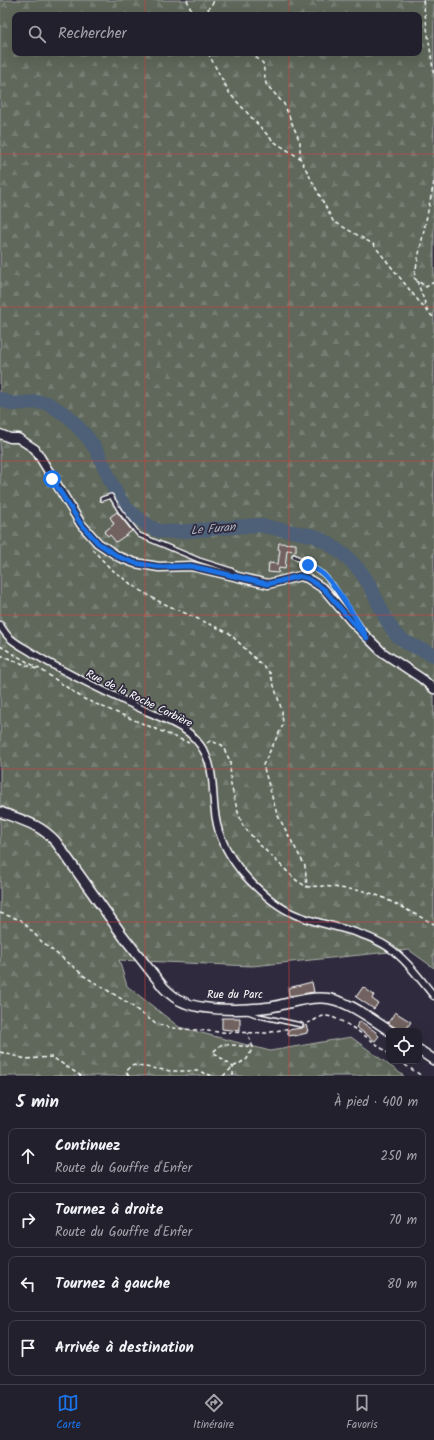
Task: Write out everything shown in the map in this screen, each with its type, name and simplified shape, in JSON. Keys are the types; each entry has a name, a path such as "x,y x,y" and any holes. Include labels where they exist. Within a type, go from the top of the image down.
{"main road":[{"name":"Rue du Parc","path":"0,812 28,821 40,827 48,834 110,918 171,996 181,1001 204,1008 272,1006 323,997 341,1002 357,1010 386,1028"},
{"path":"422,1052 434,1060"}],"street":[{"path":"0,434 10,438 18,438 35,450 81,524 98,543 119,557 135,563 159,567 191,566 268,584 300,576 307,578 324,589 351,621 382,652 421,678 434,689"},
{"name":"Rue de la Roche Corbière","path":"0,625 10,639 77,679 188,732 201,746 210,764 219,831 226,849 238,868 252,884 275,904 296,915 370,938 388,948 406,962 434,996"}],"lane":[{"path":"102,499 111,496 120,511 139,535 199,560 231,570 240,577"},
{"path":"294,556 323,574 332,584 358,621 367,638"},
{"path":"239,1008 259,1016 301,1025"}],"path":[{"path":"187,0 192,12"},
{"path":"211,12 208,9 215,0"},
{"path":"422,0 434,76"},
{"path":"210,56 230,94 273,141 300,158"},
{"path":"254,56 263,63 266,84 284,104 300,142 300,158 333,221 373,244 429,314 434,318"},
{"path":"429,314 417,281 414,278 434,182"},
{"path":"417,281 426,287 434,282"},
{"path":"89,546 110,568 132,585 156,600 229,633 270,673 282,710 283,725 263,765 277,814 305,866 307,887"},
{"path":"0,646 43,671 84,699 194,745 201,746 210,741 222,745 230,761 232,785 237,810 243,826 258,843 296,880 307,887 323,886 364,891 382,897 434,924"},
{"path":"0,655 43,671"},
{"path":"222,1076 233,1067 247,1059 253,1047 247,1033"},
{"path":"233,1067 213,1052 222,1044 253,1047"},
{"path":"0,1052 26,1060 52,1057 81,1076"},
{"path":"404,1064 422,1076"},
{"path":"129,1076 126,1072 132,1065 171,1071 198,1071 212,1076"},
{"path":"233,1067 233,1076"}],"green space":[{"path":"0,0 434,0 434,968 409,950 252,966 119,960 127,986 179,1027 270,1051 351,1037 404,1076 0,1076"}],"building":[{"path":"117,512 132,531 116,542 110,535 108,536 104,532 114,524 110,517"},
{"path":"279,543 296,544 296,551 287,550 285,569 279,568 278,573 268,572 269,563 278,564 280,550 278,549"},
{"path":"312,982 314,992 289,996 288,988"},
{"path":"363,987 374,995 372,999 378,1003 374,1009 356,997"},
{"path":"395,1012 411,1022 407,1028 396,1028 388,1023"},
{"path":"222,1018 240,1018 240,1031 222,1029"},
{"path":"360,1021 376,1032 379,1036 375,1041 356,1027"},
{"path":"306,1025 308,1031 307,1033 289,1036 287,1030 302,1028"}],"waterway":[{"name":"Le Furan","path":"0,399 12,404 35,402 47,403 68,416 88,438 97,451 117,495 127,509 150,527 160,531 175,532 258,525 315,536 328,543 347,557 361,572 396,635 409,644 434,655"}],"route":[{"path":"52,479 81,524 98,543 119,557 135,563 159,567 191,566 268,584 300,576 307,578 324,589 367,638 358,621 332,584 323,574 308,565"}]}
